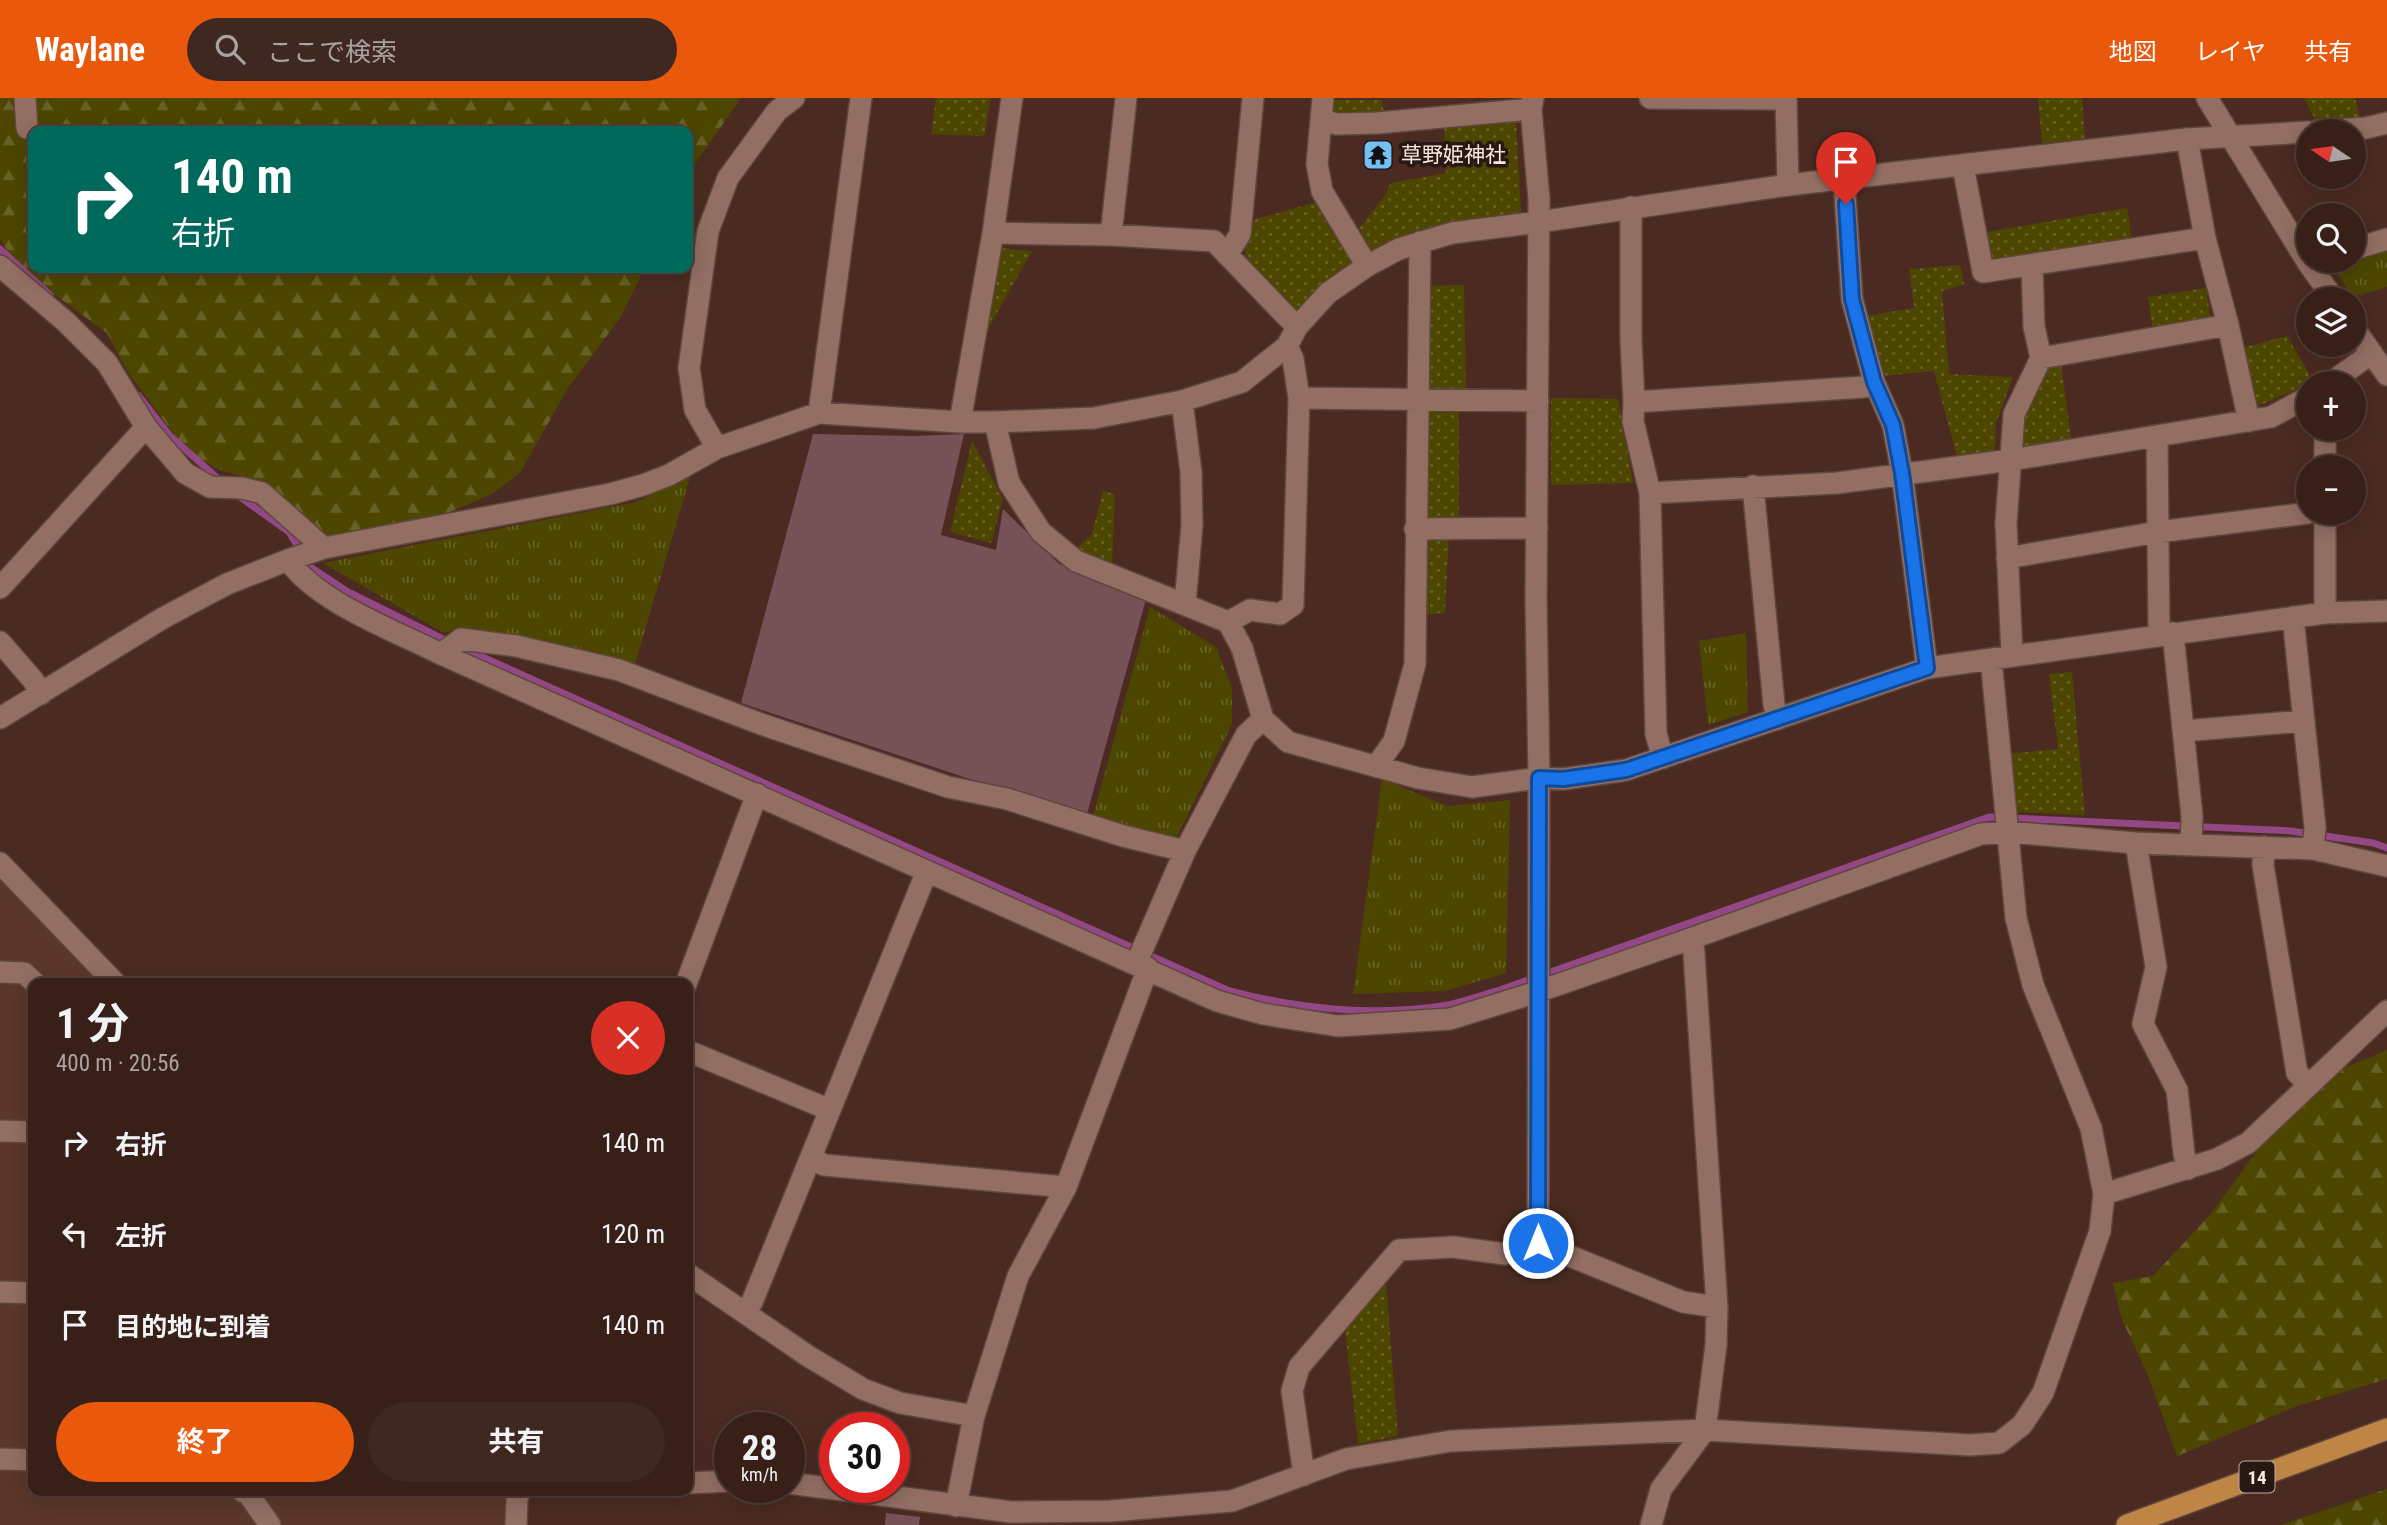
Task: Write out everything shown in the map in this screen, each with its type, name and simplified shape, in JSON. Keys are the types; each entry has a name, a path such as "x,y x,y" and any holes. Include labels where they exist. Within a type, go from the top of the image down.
{"main road":[{"name":"14","path":"2127,1525 2387,1429"}],"street":[{"path":"25,98 27,128"},
{"path":"717,448 695,410 689,368 708,231 727,178 777,111 794,98"},
{"path":"819,413 861,98"},
{"path":"960,422 993,233 1012,98"},
{"path":"1111,234 1126,98"},
{"path":"1227,255 1240,234 1253,98"},
{"path":"1323,98 1317,164 1322,191 1367,266"},
{"path":"1650,98 1786,99 1788,186"},
{"path":"2207,98 2229,137 2296,239"},
{"path":"1321,121 1337,124 1377,123 1484,105 1532,104 1539,199 1538,1243"},
{"path":"2366,128 2387,123"},
{"path":"0,718 163,618 227,584 304,554 610,494 643,485 669,475 717,448 819,413 960,422 1094,418 1182,401 1242,382 1292,336 1328,293 1367,266 1399,249 1452,233 1788,186 2187,139 2296,133"},
{"path":"2187,139 2205,238 2249,421"},
{"path":"1964,166 1983,272 2205,238"},
{"path":"1844,181 1852,299 1874,382 1893,425 1902,473 1927,668"},
{"path":"1631,207 1633,421 1650,493 1656,734 1663,758"},
{"path":"993,233 1111,234 1214,241 1292,336 1299,398 1293,605 1280,614 1250,610 1228,622"},
{"path":"2366,245 2387,239"},
{"path":"1377,765 1394,741 1415,664 1420,242"},
{"path":"0,266 66,322 107,363 146,427 185,474 210,486 242,488 262,494 304,554"},
{"path":"805,1485 1011,1512 1111,1511 1232,1502 1346,1460 1451,1440 1705,1430 1970,1445 1999,1443 2022,1424 2043,1393 2100,1231 2104,1194 2091,1128 2029,972 2016,918 2009,832 2001,657 2007,558 2006,523 2014,414 2041,358 2034,327 2032,266"},
{"path":"2041,358 2228,325"},
{"path":"2366,345 2387,375"},
{"path":"2347,371 2372,353"},
{"path":"1634,402 1864,387 1874,382"},
{"path":"1299,398 1538,401"},
{"path":"1182,401 1191,472 1192,525 1185,604"},
{"path":"1650,493 1837,483 2011,460 2271,417 2296,403"},
{"path":"995,422 1009,483 1041,532 1076,561 1228,622 1242,648 1263,719 1289,742 1418,778 1472,787 1626,770 1927,668 2325,613 2387,611"},
{"path":"0,588 146,427"},
{"path":"2157,436 2158,532 2166,634 2184,731 2192,816 2191,845"},
{"path":"1753,486 1774,705 1778,719"},
{"path":"2007,558 2158,532 2296,515"},
{"path":"2325,525 2325,613"},
{"path":"1415,529 1537,528"},
{"path":"304,554 298,574 332,599 441,654 1217,1001 1263,1014 1338,1026 1450,1019 1537,981 1693,938 1981,834 2009,832 2136,843 2313,849 2387,866"},
{"path":"2293,617 2315,827 2313,849"},
{"path":"441,654 461,639 516,646 619,670 761,724 948,787 1007,799 1123,836 1185,851"},
{"path":"0,642 33,680 41,694"},
{"path":"956,1506 974,1416 1018,1276 1066,1187 1142,966 1185,851 1246,735 1263,719"},
{"path":"2184,731 2304,721"},
{"path":"689,978 757,794"},
{"path":"2136,843 2156,967 2143,1024 2177,1090 2188,1169"},
{"path":"2264,847 2263,864 2297,1073 2309,1085"},
{"path":"0,863 110,978"},
{"path":"744,1312 752,1302 927,871"},
{"path":"1651,1525 1661,1489 1705,1430 1716,1345 1717,1307 1693,938"},
{"path":"0,972 24,972 30,978"},
{"path":"2104,1194 2217,1159 2248,1143 2387,1012"},
{"path":"693,1053 830,1110"},
{"path":"0,1131 28,1132"},
{"path":"811,1157 824,1165 1066,1187"},
{"path":"1304,1475 1292,1391 1299,1367 1399,1250 1453,1247 1505,1254 1538,1243 1683,1302 1717,1307"},
{"path":"693,1277 808,1356 863,1389 900,1403 974,1416"},
{"path":"0,1292 28,1293"},
{"path":"0,1459 28,1460"},
{"path":"693,1483 714,1482"},
{"path":"250,1496 270,1525"},
{"path":"516,1525 518,1496"}],"shaded area":[{"path":"0,879 96,978 28,978 28,1496 507,1496 506,1525 0,1525"}],"green space":[{"path":"0,98 741,98 693,167 693,126 28,126 28,273 642,273 620,318 568,388 520,473 492,494 403,532 338,543 256,481 215,468 183,447 128,372 107,333 21,274 0,238"},
{"path":"936,98 991,98 984,136 931,134"},
{"path":"2038,98 2082,98 2085,139 2042,143"},
{"path":"2304,98 2355,98 2360,118 2315,119"},
{"path":"1334,100 1382,100 1384,115 1333,116"},
{"path":"1516,121 1521,213 1442,225 1371,254 1356,232 1384,197 1391,183 1446,173 1444,124"},
{"path":"1317,202 1356,259 1297,315 1244,261 1249,221"},
{"path":"2127,208 2132,241 1992,264 1987,232"},
{"path":"1000,248 1032,251 985,334"},
{"path":"2387,250 2387,287 2366,293 2366,287 2346,287 2337,273 2366,273 2366,256"},
{"path":"1960,265 1964,284 1942,291 1949,374 2013,377 1996,423 1995,452 1958,460 1934,371 1881,376 1864,316 1914,308 1909,269"},
{"path":"1464,285 1466,389 1427,390 1425,286"},
{"path":"2206,288 2211,321 2153,331 2148,297"},
{"path":"2287,336 2296,351 2296,357 2299,357 2308,371 2296,371 2296,390 2253,408 2242,348"},
{"path":"2061,364 2072,445 2019,452 2020,416 2046,366"},
{"path":"1551,398 1618,399 1633,483 1551,485"},
{"path":"1425,411 1459,411 1459,517 1425,517"},
{"path":"972,441 1003,499 991,543 950,532"},
{"path":"690,477 635,664 491,636 442,632 323,563 636,502"},
{"path":"1103,491 1115,494 1112,567 1076,549 1092,534"},
{"path":"1426,535 1449,535 1445,613 1421,615"},
{"path":"1150,607 1216,647 1232,688 1232,724 1174,843 1093,817"},
{"path":"1746,633 1748,712 1708,725 1699,641"},
{"path":"2072,672 2085,815 2016,812 2007,754 2058,749 2049,674"},
{"path":"1382,779 1447,806 1510,800 1506,973 1445,991 1353,994"},
{"path":"2387,1050 2387,1379 2297,1406 2177,1456 2147,1373 2121,1317 2113,1283 2153,1276 2210,1215 2259,1148 2335,1072"},
{"path":"1386,1282 1398,1436 1358,1444 1345,1329"},
{"path":"2387,1489 2387,1525 2281,1525"}],"building":[{"path":"813,434 964,434 941,535 996,550 1003,509 1059,564 1146,599 1087,814 1009,792 741,703"},
{"path":"886,1513 920,1517 919,1525 885,1525"}],"waterway":[{"path":"0,249 50,295"},
{"path":"138,395 169,435 222,482"},
{"path":"233,492 289,532 310,567 348,592 449,642"},
{"path":"460,647 1227,990 1280,1002 1336,1009 1421,1009 1461,1002 1989,817 2291,831 2373,843 2387,848"}],"place":[{"name":"草野姫神社","path":"1378,155"}],"route":[{"path":"1538,1243 1539,778 1563,779 1626,770 1927,668 1902,473 1893,425 1874,382 1852,299 1846,204"}]}
